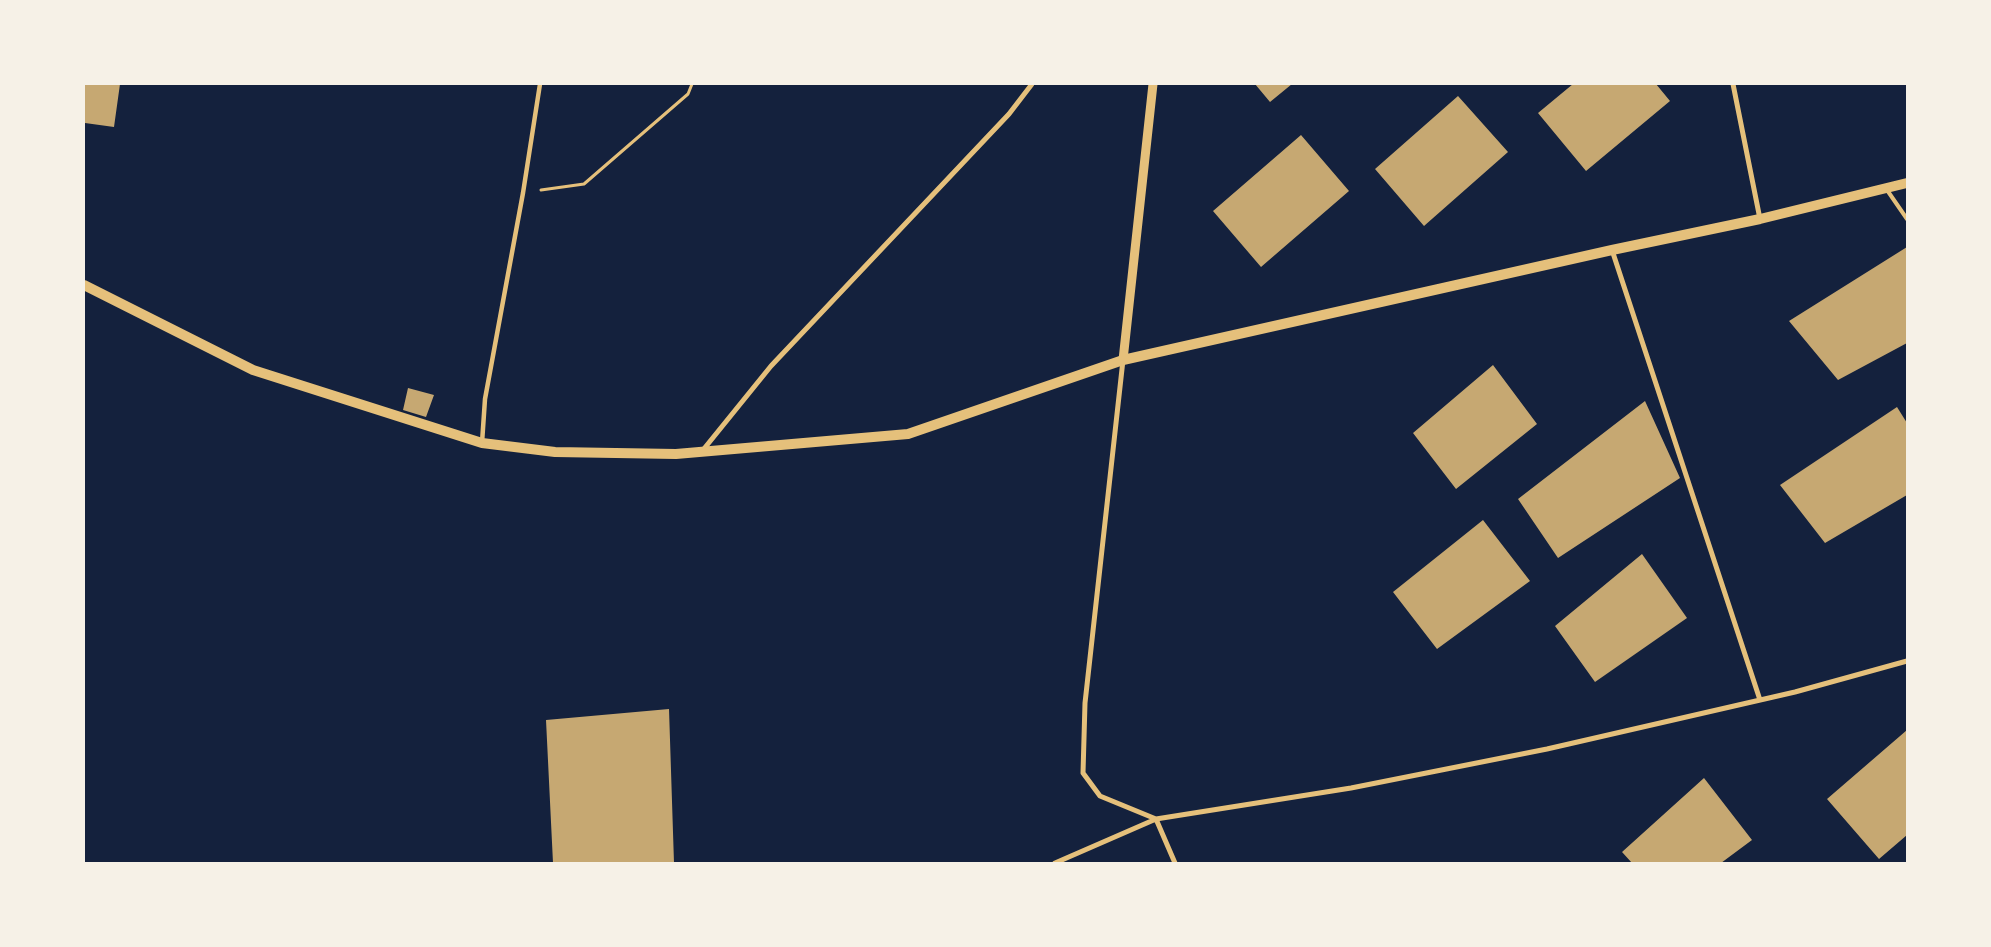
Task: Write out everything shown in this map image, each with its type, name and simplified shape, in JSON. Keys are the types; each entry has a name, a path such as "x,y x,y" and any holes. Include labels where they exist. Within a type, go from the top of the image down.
{"main road":[{"path":"84,285 253,370 482,443 555,452 676,454 908,434 1123,360 1760,218 1907,183"}],"street":[{"path":"482,443 485,399 523,192 540,84"},
{"path":"703,451 771,366 1009,114 1032,84"},
{"path":"1153,84 1085,703 1084,773 1100,796 1156,819 1175,863"},
{"path":"1733,84 1760,218"},
{"path":"1612,250 1760,700"},
{"path":"1056,863 1156,819 1351,788 1547,749 1760,700 1907,661"}],"lane":[{"path":"1886,188 1907,219"}],"path":[{"path":"523,192 584,184 688,94 692,84"}],"building":[{"path":"84,84 120,84 114,127 85,123"},
{"path":"1255,84 1292,84 1270,102"},
{"path":"1573,84 1656,84 1670,101 1586,171 1538,113"},
{"path":"1458,96 1508,152 1424,226 1375,169"},
{"path":"1301,135 1349,191 1261,267 1213,211"},
{"path":"1907,247 1907,343 1838,380 1789,321"},
{"path":"1493,365 1537,424 1456,489 1413,433"},
{"path":"408,388 434,395 426,417 403,410"},
{"path":"1645,401 1680,478 1558,558 1518,499"},
{"path":"1897,407 1907,423 1907,495 1825,543 1780,485"},
{"path":"1483,520 1530,581 1437,649 1393,592"},
{"path":"1642,554 1687,618 1595,682 1555,626"},
{"path":"669,709 674,863 553,863 546,720"},
{"path":"1907,730 1907,835 1879,859 1827,799"},
{"path":"1704,778 1752,840 1721,863 1632,863 1622,852"}]}
